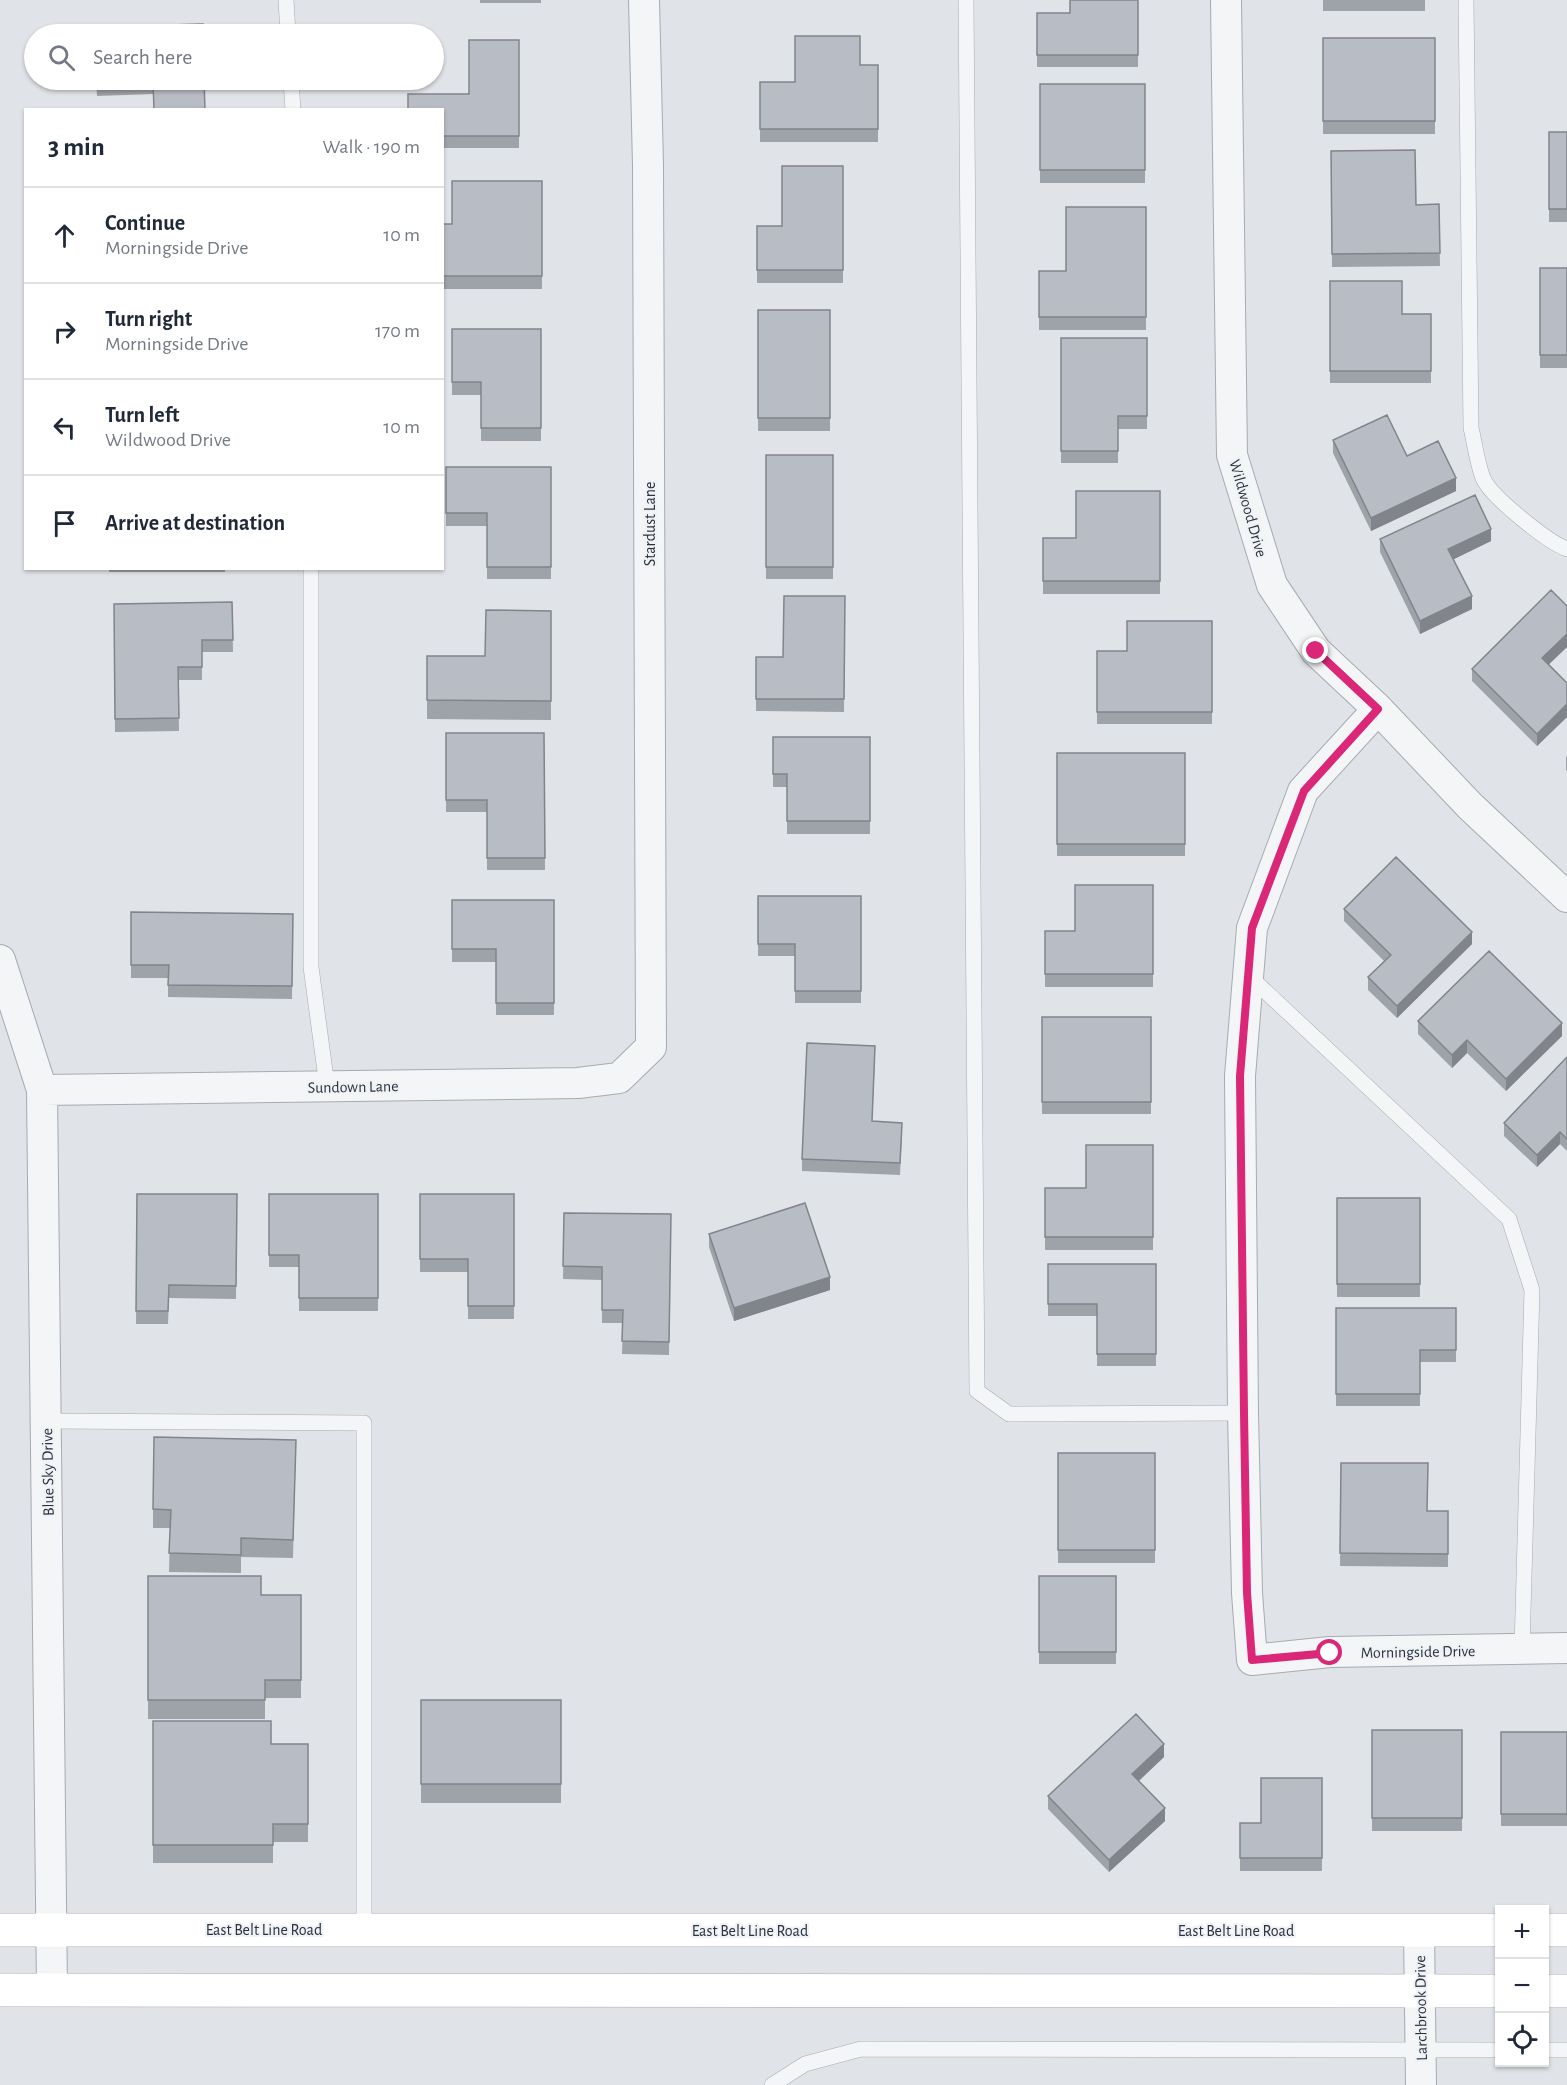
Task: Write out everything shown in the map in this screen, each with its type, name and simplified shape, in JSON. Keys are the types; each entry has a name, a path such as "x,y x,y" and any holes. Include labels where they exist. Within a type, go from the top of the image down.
{"main road":[{"name":"East Belt Line Road","path":"0,1930 1495,1930"},
{"path":"1549,1930 1567,1930"},
{"path":"0,1990 1495,1991"},
{"path":"1549,1991 1567,1991"}],"street":[{"name":"Stardust Lane","path":"644,0 648,165 651,1047"},
{"name":"Wildwood Drive","path":"1226,0 1232,455 1272,585 1316,651 1378,709 1470,807 1567,897"},
{"name":"Morningside Drive","path":"1378,709 1304,791 1252,928 1240,1076 1247,1593 1252,1660 1330,1653 1567,1648"},
{"name":"Blue Sky Drive","path":"0,960 42,1090 52,1990"},
{"name":"Sundown Lane","path":"42,1090 578,1083 619,1078 651,1047"},
{"name":"Larchbrook Drive","path":"1419,1930 1421,2085"}],"lane":[{"path":"286,0 287,24"},
{"path":"966,0 977,1391 1009,1414 1244,1413"},
{"path":"1466,0 1471,428 1483,480 1513,511 1555,545 1567,549"},
{"path":"292,90 293,108"},
{"path":"311,570 311,967 327,1086"},
{"path":"1248,975 1509,1219 1532,1290 1522,1648"},
{"path":"47,1421 364,1423 364,1929"},
{"path":"772,2085 804,2064 861,2049 1495,2050"},
{"path":"1549,2050 1567,2050"}],"building":[{"path":"1070,0 1138,0 1138,55 1037,55 1037,13 1070,13"},
{"path":"795,36 860,36 860,65 878,65 878,129 760,129 760,82 795,82"},
{"path":"1323,38 1435,38 1435,121 1323,121"},
{"path":"469,40 519,40 519,136 444,136 444,108 408,108 408,94 469,94"},
{"path":"1040,84 1145,84 1145,170 1040,170"},
{"path":"153,90 204,90 205,108 154,108"},
{"path":"1549,132 1567,132 1567,209 1549,209"},
{"path":"1415,150 1416,205 1439,204 1440,253 1332,254 1331,151"},
{"path":"782,166 843,166 843,270 757,270 757,226 782,226"},
{"path":"452,181 542,181 542,276 444,276 444,224 452,224"},
{"path":"1066,207 1146,207 1146,317 1039,317 1039,271 1066,271"},
{"path":"1540,268 1567,268 1567,355 1540,355"},
{"path":"1330,281 1402,281 1402,314 1431,314 1431,371 1330,371"},
{"path":"758,310 830,310 830,418 758,418"},
{"path":"452,329 541,329 541,428 481,428 481,382 452,382"},
{"path":"1061,338 1147,338 1147,416 1118,416 1118,451 1061,451"},
{"path":"1387,415 1407,456 1438,441 1456,478 1371,518 1333,440"},
{"path":"766,455 833,455 833,567 766,567"},
{"path":"446,467 551,467 551,567 487,567 487,513 446,513"},
{"path":"1076,491 1160,491 1160,581 1043,581 1043,538 1076,538"},
{"path":"1475,495 1491,529 1448,549 1472,596 1420,621 1380,539"},
{"path":"1551,590 1567,606 1567,634 1542,658 1567,683 1567,704 1537,734 1472,669"},
{"path":"784,596 845,596 844,699 756,699 756,657 783,657"},
{"path":"232,602 233,640 202,640 202,667 178,667 179,718 115,719 114,604"},
{"path":"486,610 551,611 551,701 427,700 427,656 485,656"},
{"path":"1127,621 1212,621 1212,712 1097,712 1097,651 1127,651"},
{"path":"446,733 544,733 545,858 487,858 487,800 446,800"},
{"path":"773,737 870,737 870,821 787,821 787,774 773,774"},
{"path":"1057,753 1185,753 1185,844 1057,844"},
{"path":"1396,857 1472,932 1397,1006 1368,977 1391,955 1344,909"},
{"path":"1075,885 1153,885 1153,974 1045,974 1045,931 1075,931"},
{"path":"758,896 861,896 861,991 795,991 795,944 758,944"},
{"path":"452,900 554,900 554,1003 496,1003 496,949 452,949"},
{"path":"131,912 293,914 292,986 168,985 169,965 131,965"},
{"path":"1489,951 1562,1023 1506,1079 1467,1040 1452,1055 1418,1021"},
{"path":"1042,1017 1151,1017 1151,1102 1042,1102"},
{"path":"807,1043 875,1046 872,1121 902,1123 900,1163 802,1159"},
{"path":"1567,1057 1567,1139 1560,1132 1537,1155 1504,1123"},
{"path":"1086,1145 1153,1145 1153,1237 1045,1237 1045,1188 1086,1188"},
{"path":"137,1194 237,1194 236,1286 169,1285 168,1311 136,1311"},
{"path":"269,1194 378,1194 378,1298 299,1298 299,1255 269,1255"},
{"path":"420,1194 514,1194 514,1306 468,1306 468,1259 420,1259"},
{"path":"1337,1198 1420,1198 1420,1284 1337,1284"},
{"path":"805,1203 830,1277 734,1308 709,1234"},
{"path":"564,1213 671,1214 669,1342 622,1341 623,1310 602,1310 602,1267 563,1266"},
{"path":"1048,1264 1156,1264 1156,1354 1097,1354 1097,1304 1048,1304"},
{"path":"1336,1308 1456,1308 1456,1350 1420,1350 1420,1394 1336,1394"},
{"path":"154,1437 296,1440 293,1540 241,1538 241,1555 169,1553 171,1510 153,1509"},
{"path":"1058,1453 1155,1453 1155,1550 1058,1550"},
{"path":"1341,1463 1428,1463 1427,1511 1448,1511 1448,1554 1340,1553"},
{"path":"148,1576 261,1576 261,1595 301,1595 301,1680 265,1680 265,1700 148,1700"},
{"path":"1039,1576 1116,1576 1116,1652 1039,1652"},
{"path":"421,1700 561,1700 561,1784 421,1784"},
{"path":"1136,1714 1164,1744 1132,1774 1165,1808 1109,1860 1048,1796"},
{"path":"153,1721 271,1721 271,1744 308,1744 308,1824 273,1824 273,1845 153,1845"},
{"path":"1372,1730 1462,1730 1462,1818 1372,1818"},
{"path":"1501,1732 1567,1732 1567,1814 1501,1814"},
{"path":"1261,1778 1322,1778 1322,1858 1240,1858 1240,1823 1261,1823"}],"route":[{"path":"1316,651 1378,709 1304,791 1252,928 1240,1076 1244,1413 1247,1593 1252,1660 1330,1653"}]}
